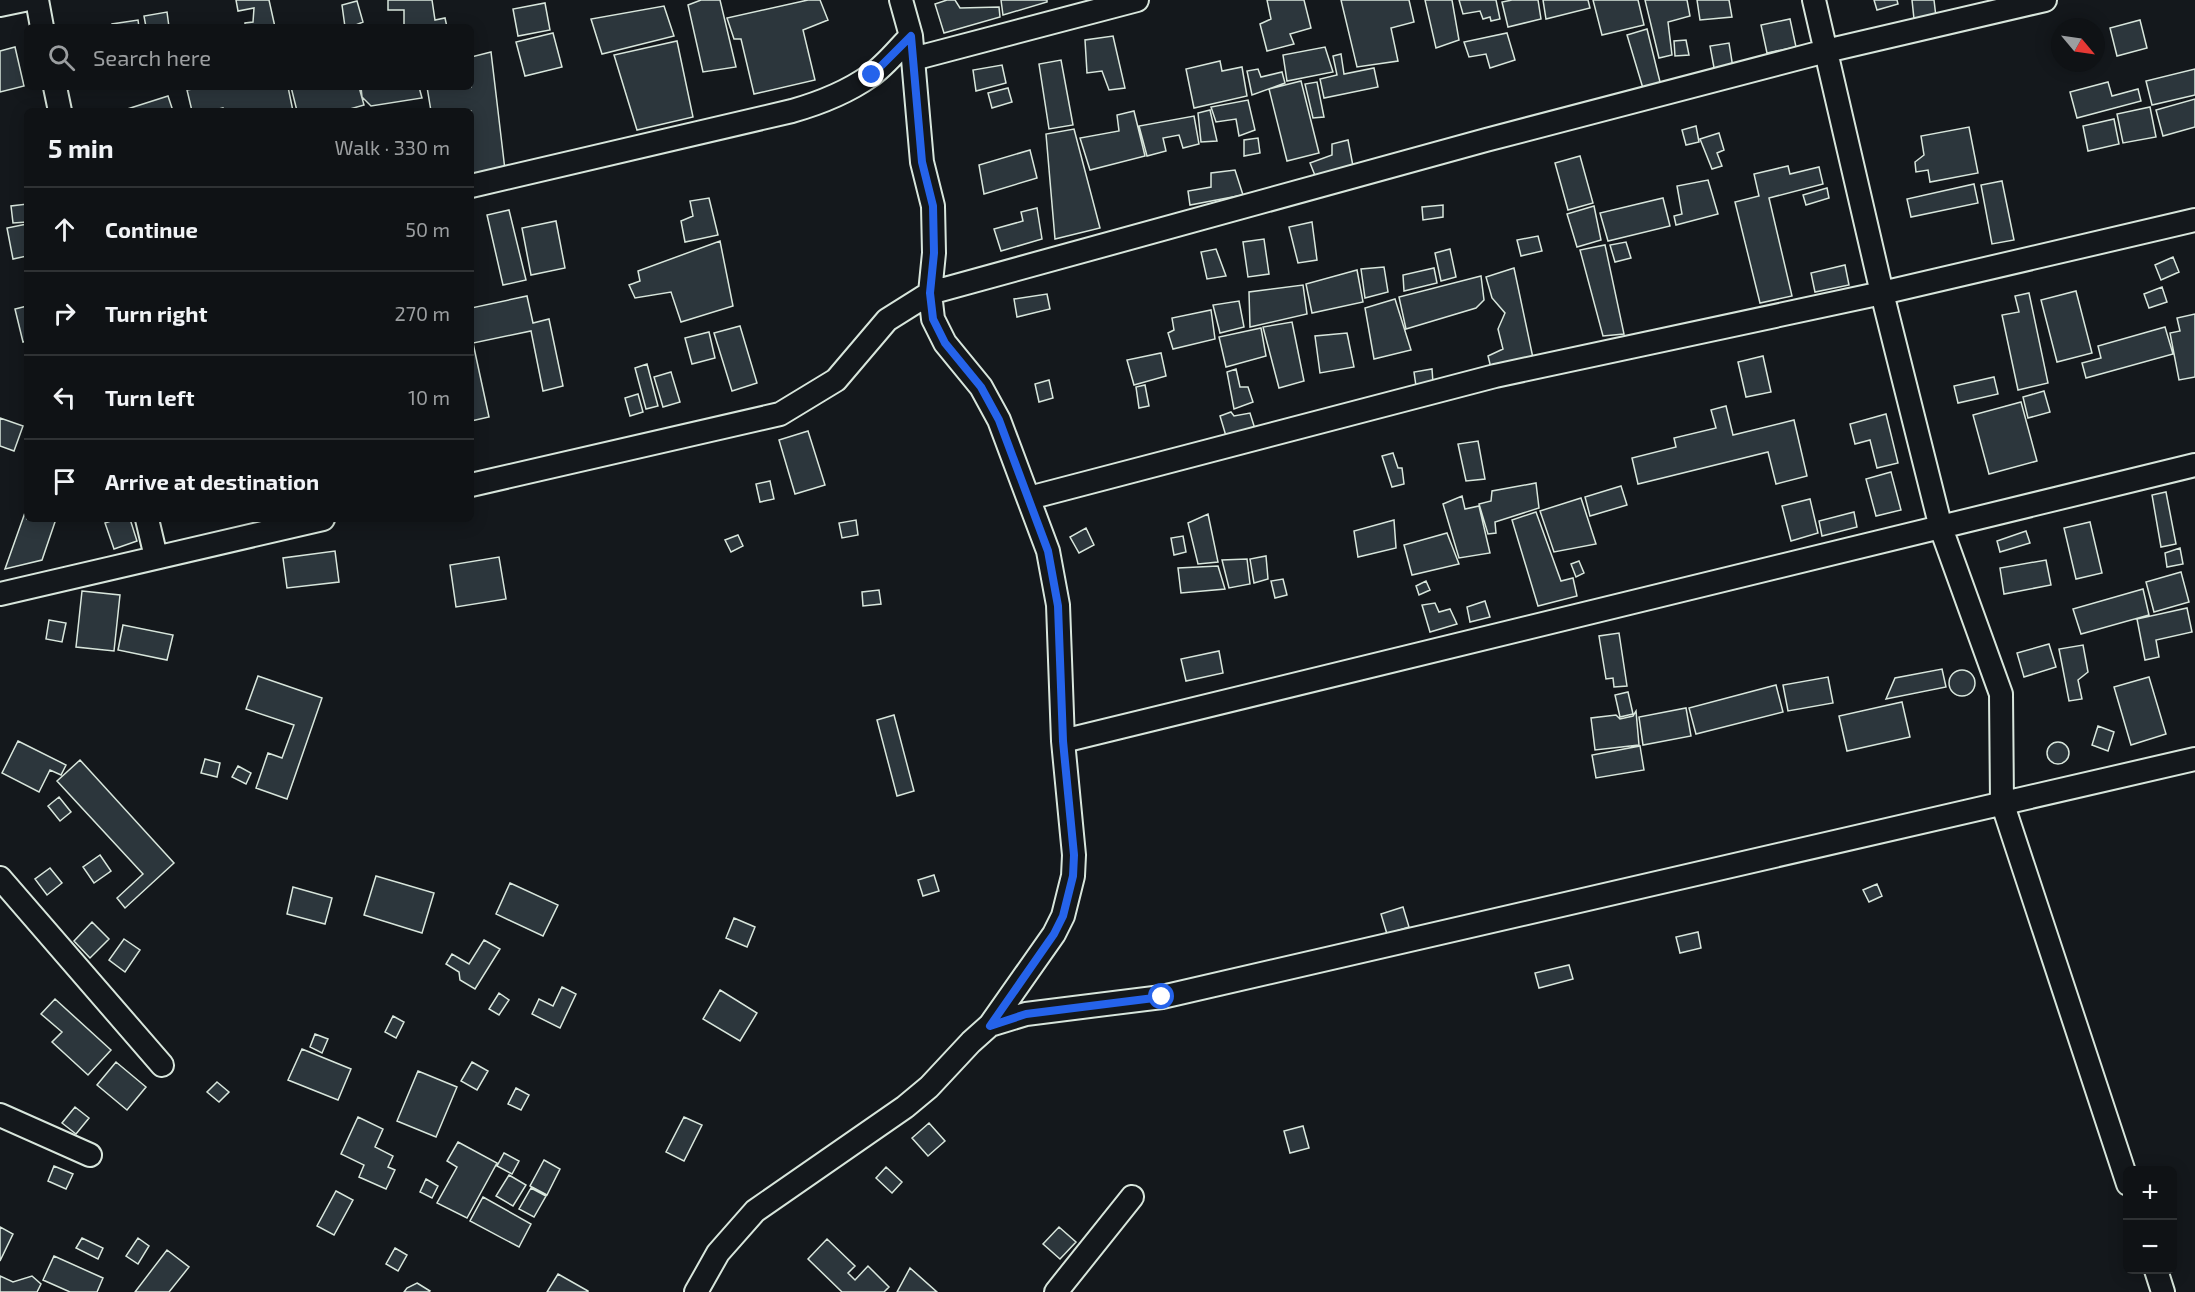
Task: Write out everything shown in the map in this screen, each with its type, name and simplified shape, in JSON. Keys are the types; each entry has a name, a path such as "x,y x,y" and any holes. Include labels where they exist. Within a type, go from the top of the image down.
{"street":[{"path":"0,5 24,0"},
{"path":"37,0 41,24"},
{"path":"696,1292 718,1253 755,1211 905,1107 990,1026 1054,934 1069,896 1073,876 1074,855 1063,741 1058,606 1054,578 1048,551 999,420 981,387 945,343 933,319 930,293 934,253 933,206 922,162 911,36 901,0"},
{"path":"913,59 1137,0"},
{"path":"1814,0 1882,293 1941,528 2001,694 2002,802 2123,1172"},
{"path":"474,484 780,414 836,380 887,320 930,293 1486,140 1826,51 2045,0"},
{"path":"474,185 820,103 847,91 872,75 911,36"},
{"path":"56,90 59,108"},
{"path":"1029,498 1495,376 1882,293 2195,220"},
{"path":"1063,741 2195,465"},
{"path":"148,522 156,557"},
{"path":"0,594 311,522"},
{"path":"990,1026 1026,1014 1162,997 2195,759"},
{"path":"0,878 162,1065"},
{"path":"0,1115 90,1155"},
{"path":"1056,1292 1132,1197"},
{"path":"2158,1274 2163,1292"}],"building":[{"path":"236,0 269,0 274,24 245,24 253,22 254,8 238,11"},
{"path":"388,0 432,0 435,20 445,18 446,24 404,24 404,10 388,10"},
{"path":"701,0 720,0 736,67 703,72 688,5"},
{"path":"808,0 820,0 828,20 803,30 815,80 754,94 741,39 734,39 727,18"},
{"path":"955,0 960,8 999,7 1000,17 944,33 935,4"},
{"path":"1001,0 1047,0 1047,2 1003,15"},
{"path":"1267,0 1304,0 1311,28 1290,34 1294,44 1267,51 1260,24 1271,19"},
{"path":"1341,0 1409,0 1414,22 1391,28 1398,61 1357,67"},
{"path":"1425,0 1452,0 1459,40 1436,48"},
{"path":"1459,0 1496,0 1500,19 1491,21 1490,17 1483,19 1480,11 1463,14"},
{"path":"1538,0 1541,19 1508,27 1502,2"},
{"path":"1543,0 1588,0 1590,8 1546,19"},
{"path":"1593,0 1638,0 1644,25 1602,35"},
{"path":"1645,0 1687,0 1690,16 1668,22 1672,55 1659,58"},
{"path":"1697,0 1729,0 1732,17 1700,20"},
{"path":"1874,0 1897,0 1898,4 1877,10"},
{"path":"1912,0 1934,0 1936,17 1914,19"},
{"path":"357,1 363,22 345,24 342,5"},
{"path":"545,3 550,30 518,36 513,9"},
{"path":"664,6 674,36 602,54 591,19"},
{"path":"167,12 169,24 145,24 144,16"},
{"path":"1790,19 1796,47 1767,53 1761,25"},
{"path":"138,20 139,24 112,24"},
{"path":"2140,20 2147,48 2117,56 2110,28"},
{"path":"1647,29 1662,90 1645,95 1627,35"},
{"path":"553,33 562,67 525,76 516,42"},
{"path":"1507,33 1515,60 1490,68 1486,54 1469,57 1464,42"},
{"path":"1113,36 1125,88 1109,90 1102,71 1087,73 1085,40"},
{"path":"1686,40 1689,55 1675,56 1674,41"},
{"path":"677,41 693,117 637,130 614,55"},
{"path":"1729,43 1733,68 1715,73 1710,46"},
{"path":"15,47 24,86 0,92 0,51"},
{"path":"1325,47 1333,72 1287,81 1283,55"},
{"path":"491,52 505,170 474,175 474,108 430,108 428,90 474,90 474,56"},
{"path":"1341,54 1344,74 1374,68 1378,87 1324,98 1320,79 1337,75 1333,56"},
{"path":"1061,60 1073,125 1049,129 1039,64"},
{"path":"1220,61 1222,71 1242,67 1247,96 1194,108 1186,69"},
{"path":"1002,65 1006,83 976,91 973,70"},
{"path":"1258,69 1261,77 1282,72 1285,83 1252,95 1247,71"},
{"path":"2195,69 2195,95 2152,105 2146,81"},
{"path":"1301,81 1319,153 1287,161 1269,89"},
{"path":"1317,82 1324,117 1313,118 1305,84"},
{"path":"2108,82 2112,96 2138,89 2141,101 2077,118 2070,92"},
{"path":"1008,88 1012,102 992,108 988,93"},
{"path":"187,90 289,90 292,108 223,108 191,108"},
{"path":"292,90 360,90 364,105 354,108 296,108"},
{"path":"361,90 420,90 422,98 371,106 362,97"},
{"path":"168,96 172,108 130,108"},
{"path":"2195,99 2195,127 2163,136 2156,110"},
{"path":"1248,100 1255,130 1239,136 1236,119 1216,122 1211,107"},
{"path":"2150,107 2156,137 2123,143 2117,114"},
{"path":"1210,110 1217,141 1201,142 1198,113"},
{"path":"1134,111 1145,156 1090,170 1080,138 1119,131 1117,115"},
{"path":"1194,116 1199,144 1183,148 1179,135 1163,138 1166,151 1147,156 1139,126"},
{"path":"2114,119 2119,144 2088,151 2083,126"},
{"path":"1696,126 1699,142 1686,145 1682,130"},
{"path":"1969,127 1978,173 1930,182 1928,170 1916,172 1915,162 1924,155 1921,136"},
{"path":"1074,129 1100,228 1055,239 1046,134"},
{"path":"1719,133 1724,150 1717,153 1722,166 1712,169 1700,139"},
{"path":"1258,138 1260,153 1244,156 1244,140"},
{"path":"1348,140 1353,166 1316,178 1310,163 1332,155 1332,144"},
{"path":"1030,150 1037,178 984,194 979,165"},
{"path":"1580,156 1593,203 1568,210 1555,163"},
{"path":"1788,166 1790,174 1819,167 1823,184 1769,198 1792,296 1760,303 1735,202 1759,196 1754,174"},
{"path":"1235,170 1243,195 1190,205 1188,191 1211,187 1211,173"},
{"path":"1708,180 1718,214 1676,225 1674,216 1682,214 1677,186"},
{"path":"2002,181 2014,240 1992,244 1981,185"},
{"path":"1974,184 1978,203 1911,217 1907,199"},
{"path":"1827,188 1829,198 1806,205 1803,195"},
{"path":"709,198 718,235 685,242 681,221 693,216 690,201"},
{"path":"1663,198 1670,226 1608,241 1600,213"},
{"path":"24,204 24,222 13,223 11,206"},
{"path":"1443,205 1443,217 1423,220 1422,207"},
{"path":"1594,206 1601,240 1577,247 1567,214"},
{"path":"1037,208 1042,239 1001,251 994,229 1023,221 1021,212"},
{"path":"509,210 526,280 503,285 487,215"},
{"path":"556,221 565,268 531,275 522,228"},
{"path":"1312,222 1317,260 1298,263 1289,227"},
{"path":"24,225 24,257 13,259 7,228"},
{"path":"1538,236 1542,251 1521,256 1517,240"},
{"path":"1264,239 1269,274 1248,277 1243,242"},
{"path":"720,241 733,306 681,322 671,292 635,298 629,285 640,281 638,271"},
{"path":"1626,242 1631,258 1615,262 1610,245"},
{"path":"1605,245 1624,334 1603,336 1580,250"},
{"path":"1216,249 1226,276 1207,279 1201,252"},
{"path":"1450,249 1456,277 1441,281 1435,253"},
{"path":"2173,257 2179,272 2161,280 2155,265"},
{"path":"1845,265 1849,285 1815,292 1811,273"},
{"path":"1384,267 1388,292 1365,298 1361,269"},
{"path":"1434,268 1437,283 1404,291 1403,275"},
{"path":"1514,268 1533,358 1491,368 1488,356 1503,349 1498,329 1505,313 1492,298 1486,277"},
{"path":"1357,270 1363,302 1312,313 1306,284"},
{"path":"1481,276 1484,300 1476,308 1406,329 1399,297"},
{"path":"1303,285 1307,314 1250,327 1249,292"},
{"path":"2162,287 2167,302 2149,308 2144,294"},
{"path":"2076,291 2092,353 2057,362 2041,300"},
{"path":"2029,293 2048,383 2018,390 2002,315 2019,312 2015,296"},
{"path":"1047,294 1050,309 1017,317 1014,299"},
{"path":"527,296 533,323 549,319 563,386 543,391 531,331 474,343 474,307"},
{"path":"1395,299 1411,350 1374,359 1365,308"},
{"path":"1239,301 1244,327 1220,333 1213,305"},
{"path":"24,307 24,342 23,342 15,309"},
{"path":"1211,310 1215,339 1173,349 1168,333 1174,330 1172,318"},
{"path":"2195,314 2195,377 2179,380 2170,333 2180,331 2177,318"},
{"path":"1292,322 1304,381 1279,388 1263,327"},
{"path":"740,326 757,383 732,391 714,333"},
{"path":"2165,327 2173,354 2086,378 2082,363 2101,358 2098,346"},
{"path":"1261,328 1266,356 1226,367 1219,337"},
{"path":"709,332 715,358 692,364 685,338"},
{"path":"1347,333 1354,367 1320,373 1315,336"},
{"path":"474,348 489,417 474,420"},
{"path":"1161,353 1166,376 1134,385 1127,360"},
{"path":"1763,356 1771,392 1746,397 1738,362"},
{"path":"647,364 658,406 646,409 635,368"},
{"path":"1236,369 1240,387 1248,387 1253,402 1234,409 1227,372"},
{"path":"1432,369 1433,383 1416,386 1414,372"},
{"path":"671,372 680,402 663,407 654,377"},
{"path":"1994,377 1998,394 1958,403 1954,386"},
{"path":"1049,380 1053,398 1039,402 1035,384"},
{"path":"1145,385 1149,406 1139,408 1136,387"},
{"path":"2044,391 2050,412 2028,418 2023,397"},
{"path":"638,394 643,412 630,416 625,398"},
{"path":"2021,402 2037,461 1989,474 1973,415"},
{"path":"1726,406 1733,435 1794,420 1807,476 1776,484 1768,452 1638,484 1632,458 1676,447 1674,438 1716,428 1711,410"},
{"path":"1231,412 1234,416 1250,413 1255,429 1226,436 1220,416"},
{"path":"1886,414 1898,463 1877,468 1870,440 1855,444 1850,424"},
{"path":"0,418 23,426 14,451 0,446"},
{"path":"808,431 825,485 795,494 779,440"},
{"path":"1478,441 1485,479 1466,481 1458,444"},
{"path":"1393,453 1398,468 1402,468 1404,484 1392,487 1382,456"},
{"path":"1891,472 1901,510 1876,516 1866,479"},
{"path":"770,481 774,499 760,502 756,484"},
{"path":"1536,483 1539,508 1495,522 1496,533 1488,534 1479,504 1491,501 1492,491"},
{"path":"1621,486 1627,505 1590,516 1585,497"},
{"path":"2166,492 2176,544 2161,547 2152,495"},
{"path":"1462,496 1465,509 1479,506 1490,553 1459,558 1443,504"},
{"path":"1581,498 1596,544 1554,552 1540,511"},
{"path":"1810,499 1818,533 1791,541 1782,506"},
{"path":"1536,512 1561,581 1573,578 1577,596 1538,606 1512,520"},
{"path":"1854,512 1857,527 1822,536 1819,521"},
{"path":"1208,514 1218,562 1198,564 1188,523"},
{"path":"24,515 24,522 55,522 42,560 5,569"},
{"path":"856,520 858,535 842,538 839,523"},
{"path":"1394,520 1396,548 1358,557 1354,531"},
{"path":"131,522 137,541 114,549 105,523"},
{"path":"2090,522 2102,573 2076,579 2064,528"},
{"path":"1086,528 1094,545 1079,553 1070,537"},
{"path":"2026,531 2030,543 2000,552 1997,541"},
{"path":"1447,533 1459,564 1412,575 1404,545"},
{"path":"738,535 743,546 731,552 725,540"},
{"path":"1183,536 1186,552 1174,555 1171,538"},
{"path":"2180,548 2183,564 2167,567 2165,553"},
{"path":"335,551 339,582 287,588 283,558"},
{"path":"1266,556 1268,579 1254,583 1250,559"},
{"path":"499,557 506,599 456,607 450,565"},
{"path":"1247,559 1250,584 1229,588 1222,560"},
{"path":"2046,560 2051,585 2004,594 2000,568"},
{"path":"1579,561 1584,573 1576,577 1571,564"},
{"path":"1218,566 1225,589 1181,593 1178,568"},
{"path":"2181,572 2189,602 2154,612 2146,582"},
{"path":"1283,579 1287,595 1275,598 1271,581"},
{"path":"1426,581 1430,590 1419,595 1416,586"},
{"path":"2143,589 2149,615 2081,634 2073,609"},
{"path":"879,590 881,604 863,606 862,592"},
{"path":"82,591 120,595 114,651 76,647"},
{"path":"1485,601 1490,617 1470,622 1467,607"},
{"path":"1435,603 1439,612 1450,609 1457,624 1430,632 1422,605"},
{"path":"2187,608 2192,632 2156,640 2159,657 2145,660 2137,619"},
{"path":"49,620 66,623 62,642 46,639"},
{"path":"123,625 173,635 167,660 118,650"},
{"path":"1619,633 1627,686 1614,687 1613,678 1606,679 1599,636"},
{"path":"2049,644 2056,667 2024,677 2017,653"},
{"path":"2083,645 2088,672 2078,680 2082,699 2069,701 2059,649"},
{"path":"1219,651 1223,673 1186,681 1181,659"},
{"path":"1942,669 1946,687 1886,699 1895,678"},
{"path":"1962,670 1971,674 1975,683 1971,692 1962,696 1953,692 1949,683 1953,674"},
{"path":"258,676 322,698 287,799 256,788 268,753 282,758 294,725 246,709"},
{"path":"1828,677 1833,703 1788,711 1783,685"},
{"path":"2149,677 2166,734 2131,745 2114,687"},
{"path":"1776,685 1783,712 1696,734 1689,708"},
{"path":"1628,692 1633,714 1620,717 1615,695"},
{"path":"1902,702 1910,737 1847,751 1839,716"},
{"path":"1686,708 1691,736 1643,745 1639,717"},
{"path":"1636,711 1639,745 1595,750 1591,718 1616,715 1620,719 1633,716"},
{"path":"894,715 914,791 897,796 877,720"},
{"path":"2098,726 2114,732 2108,751 2092,745"},
{"path":"18,741 66,765 61,775 50,770 39,792 2,773"},
{"path":"2058,742 2066,745 2069,753 2066,761 2058,764 2050,761 2047,753 2050,745"},
{"path":"1640,746 1644,770 1596,778 1592,755"},
{"path":"205,759 220,763 217,777 201,773"},
{"path":"80,760 174,863 125,908 117,898 143,874 57,781"},
{"path":"238,766 251,773 246,784 232,777"},
{"path":"59,797 71,812 60,821 48,806"},
{"path":"100,855 111,871 94,883 83,867"},
{"path":"50,868 62,883 47,895 35,879"},
{"path":"934,875 939,891 923,896 918,880"},
{"path":"376,876 434,893 422,933 364,915"},
{"path":"510,883 558,905 543,936 496,914"},
{"path":"1877,884 1882,896 1869,902 1863,890"},
{"path":"293,887 332,898 325,924 287,914"},
{"path":"1403,907 1409,927 1387,934 1381,914"},
{"path":"734,918 755,927 747,947 726,938"},
{"path":"92,922 109,939 90,958 74,941"},
{"path":"1698,932 1701,948 1680,953 1676,937"},
{"path":"124,939 140,950 125,972 109,960"},
{"path":"484,940 500,949 475,989 460,980 459,972 446,964 452,954 469,964"},
{"path":"1569,965 1573,979 1539,988 1535,973"},
{"path":"562,987 576,994 560,1028 532,1014 539,999 553,1006"},
{"path":"720,990 757,1013 740,1041 703,1019"},
{"path":"499,993 509,1000 499,1015 489,1009"},
{"path":"55,999 111,1050 88,1075 52,1042 62,1032 41,1014"},
{"path":"393,1016 404,1022 396,1038 385,1032"},
{"path":"315,1034 328,1039 322,1053 310,1047"},
{"path":"302,1049 351,1069 338,1100 288,1080"},
{"path":"116,1062 146,1087 127,1110 97,1085"},
{"path":"472,1062 488,1071 477,1090 461,1081"},
{"path":"418,1071 457,1087 436,1137 397,1121"},
{"path":"217,1082 229,1092 219,1102 207,1092"},
{"path":"516,1088 529,1095 521,1110 508,1104"},
{"path":"75,1107 89,1118 76,1134 62,1123"},
{"path":"358,1117 383,1129 375,1147 393,1156 388,1167 395,1170 386,1189 359,1177 364,1165 341,1154"},
{"path":"684,1117 702,1125 684,1161 666,1152"},
{"path":"929,1123 945,1141 928,1156 912,1138"},
{"path":"1303,1126 1309,1148 1290,1153 1284,1131"},
{"path":"458,1142 497,1163 467,1218 437,1203 457,1167 447,1161"},
{"path":"504,1153 519,1161 512,1174 497,1166"},
{"path":"544,1160 560,1169 547,1195 530,1186"},
{"path":"54,1166 73,1174 66,1189 48,1181"},
{"path":"886,1167 902,1182 892,1193 876,1178"},
{"path":"509,1175 526,1185 513,1206 496,1196"},
{"path":"426,1179 438,1186 432,1198 420,1192"},
{"path":"531,1188 546,1196 534,1217 519,1209"},
{"path":"336,1191 353,1200 334,1235 317,1226"},
{"path":"483,1197 531,1224 519,1247 470,1221"},
{"path":"0,1227 13,1234 0,1261"},
{"path":"1059,1227 1076,1242 1060,1259 1043,1244"},
{"path":"82,1238 103,1248 98,1259 76,1248"},
{"path":"138,1238 149,1246 138,1264 126,1256"},
{"path":"827,1239 855,1266 848,1273 855,1280 868,1266 889,1287 884,1292 842,1292 808,1259"},
{"path":"395,1248 407,1255 398,1271 386,1264"},
{"path":"167,1250 189,1267 169,1292 135,1292"},
{"path":"54,1256 103,1278 97,1292 70,1292 43,1280"},
{"path":"910,1268 937,1292 897,1292"},
{"path":"558,1274 588,1291 588,1292 547,1292"},
{"path":"0,1276 13,1282 32,1276 41,1284 37,1292 0,1292"},
{"path":"417,1283 430,1291 404,1292 407,1288"}],"route":[{"path":"872,75 911,36 919,139 933,206 934,253 930,293 933,319 945,343 981,387 999,420 1040,524 1054,578 1058,606 1063,741 1074,855 1073,876 1063,916 1054,934 990,1026 1026,1014 1162,997"}]}
